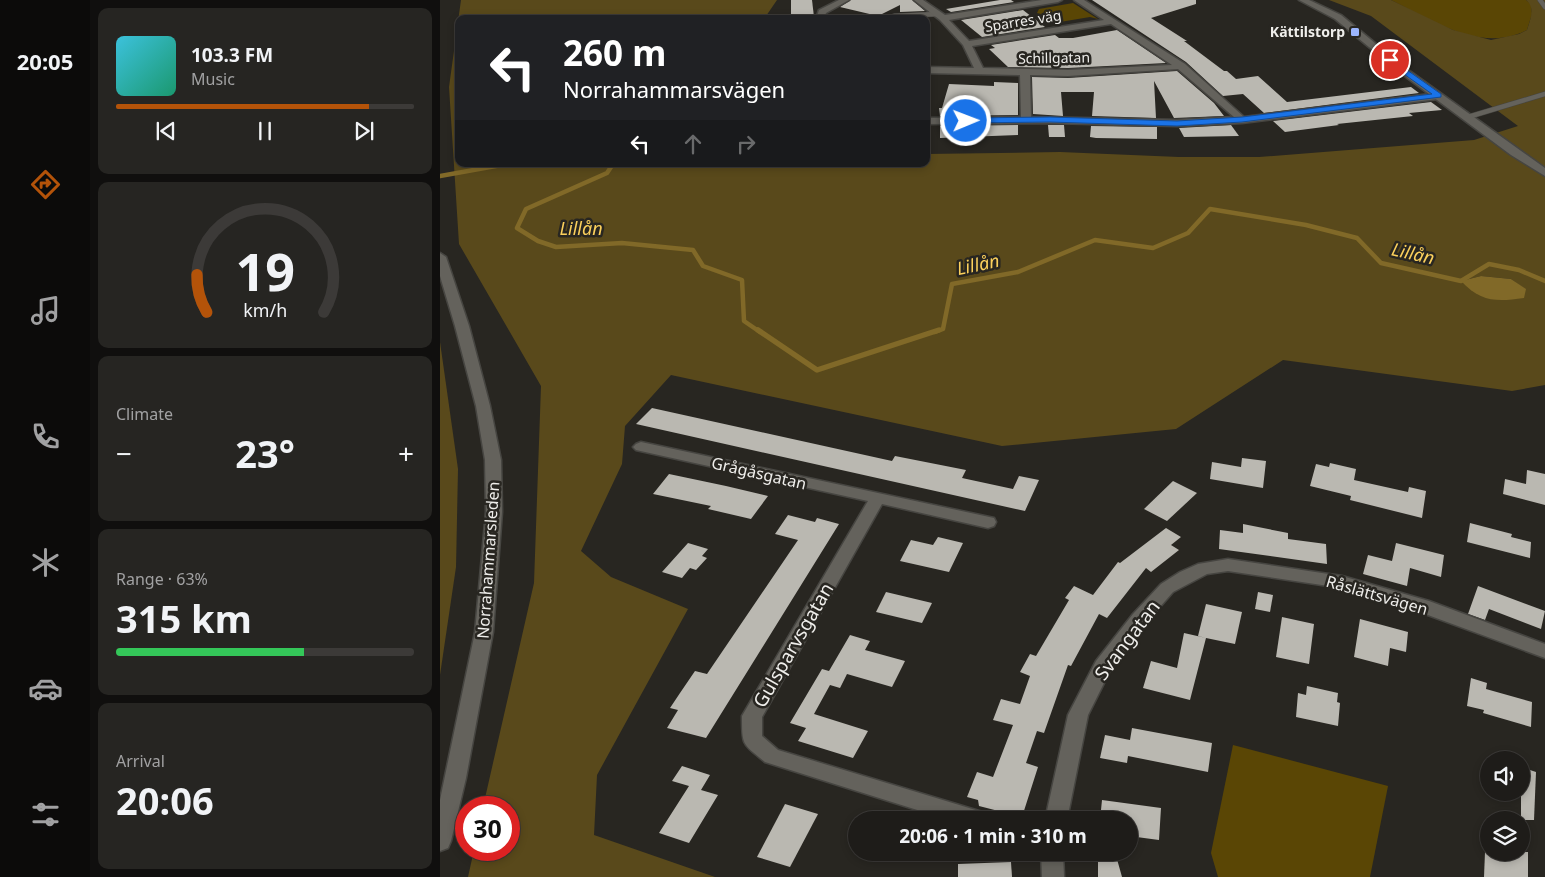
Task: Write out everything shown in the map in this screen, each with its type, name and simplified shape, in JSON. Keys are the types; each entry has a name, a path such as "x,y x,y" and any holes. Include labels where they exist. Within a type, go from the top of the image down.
{"street":[{"path":"821,15 822,12 845,0"},
{"path":"918,0 941,16 968,44 980,72"},
{"path":"941,16 1058,0"},
{"path":"1078,0 1182,66 1242,120"},
{"path":"1303,0 1338,17 1367,43 1515,153 1545,172"},
{"name":"Sparres väg","path":"968,44 1112,20"},
{"name":"Schillgatan","path":"930,70 1025,73 1123,71 1182,66"},
{"path":"1025,73 1026,120"},
{"path":"930,121 1026,120 1177,123 1242,120 1438,96"},
{"name":"Norrahammarsleden","path":"440,257 462,326 483,406 493,460 494,512 484,632 456,778 440,842"},
{"name":"Grågåsgatan","path":"641,447 988,522"},
{"name":"Gulsparvsgatan","path":"877,499 752,716 752,740 772,756 950,811"},
{"name":"Råslättsvägen","path":"1204,568 1236,566 1342,582 1415,604 1545,651"},
{"name":"Svangatan","path":"1058,811 1078,715 1103,666 1139,619 1167,588 1186,576 1204,568"},
{"name":"Norrahammarsleden","path":"440,810 456,778"},
{"path":"1052,861 1053,877"}],"lane":[{"path":"1540,0 1545,7"},
{"path":"930,16 941,16"},
{"path":"1468,117 1545,94"}],"shaded area":[{"path":"461,0 777,0 767,15 459,15"},
{"path":"1329,0 1391,0 1453,30 1491,40 1519,34 1527,30 1532,10 1526,0 1545,0 1545,385 1512,391 1283,360 1176,429 1002,446 671,375 625,426 622,464 581,551 611,577 688,609 597,775 594,835 715,877 468,877 472,861 520,861 520,796 486,796 534,583 541,386 459,244 449,87 455,44 455,167 930,167 930,154 1060,152 1179,157 1259,157 1474,140 1518,126 1371,16","holes":["1481,276 1511,279 1525,289 1461,281"]},
{"path":"1391,0 1526,0 1531,4 1532,14 1527,30 1510,36 1492,38 1457,32"},
{"path":"1073,3 1098,19 1090,17 1054,23 1037,13 1039,9"},
{"path":"1481,276 1511,279 1526,289 1524,298 1497,300 1482,297 1461,281"},
{"path":"440,342 458,469 456,567 440,675"},
{"path":"1233,745 1388,786 1370,877 1218,877 1211,853"}],"building":[{"path":"791,0 812,0 814,15 791,15"},
{"path":"851,0 912,0 925,11 900,12 900,5 880,15 874,15 840,7"},
{"path":"1000,0 1011,0 1014,2 951,12 946,9"},
{"path":"1092,0 1196,0 1196,4 1151,18 1187,41 1184,41 1236,79 1258,76 1287,102 1411,87 1419,93 1264,113 1243,94 1223,96 1186,62"},
{"path":"1023,10 1045,27 982,37 961,20"},
{"path":"1117,30 1166,63 1068,68 1008,67 989,49 995,48 991,45 1055,35 1059,38 1073,38"},
{"path":"1177,71 1214,103 1224,116 1174,118 1154,81 1156,118 1092,116 1094,92 1061,92 1063,116 1033,114 1032,77 1068,78"},
{"path":"994,82 1018,83 1018,115 940,116 939,108 942,108 949,84 994,86"},
{"path":"1431,102 1442,110 1409,113 1413,116 1285,132 1273,121"},
{"path":"1018,125 1018,135 940,138 940,126"},
{"path":"1048,125 1064,125 1065,137 1049,137"},
{"path":"1231,125 1239,136 1184,137 1179,128"},
{"path":"1091,126 1157,127 1157,139 1090,137"},
{"path":"652,408 892,461 895,456 966,470 962,478 1013,489 1019,476 1039,480 1025,511 636,424"},
{"path":"1242,458 1266,461 1263,488 1210,479 1212,462 1241,467"},
{"path":"1330,463 1356,469 1354,480 1408,492 1409,487 1426,491 1422,518 1350,500 1351,496 1310,486 1316,464 1329,467"},
{"path":"1527,470 1545,474 1545,505 1503,494 1505,479 1526,484"},
{"path":"669,474 768,496 751,519 708,509 711,506 653,494"},
{"path":"1173,481 1197,493 1167,521 1144,509"},
{"path":"788,515 815,522 817,518 839,524 706,738 667,728 678,710 670,708 695,671 707,674 798,540 775,534"},
{"path":"1470,523 1512,534 1511,537 1531,542 1530,558 1467,542"},
{"path":"1243,524 1288,533 1288,539 1326,544 1327,564 1219,549 1220,530 1243,533"},
{"path":"1166,528 1181,537 1171,545 1179,550 1151,572 1146,568 1107,618 1099,614 1071,666 1068,665 1044,733 1037,731 1026,763 1038,767 1024,811 999,811 979,806 978,800 967,797 977,772 993,777 1013,725 993,720 1001,699 1020,704 1030,676 1020,672 1030,654 1036,656 1069,600 1065,598 1074,586 1093,595 1118,562 1120,563"},
{"path":"938,537 963,543 949,572 900,561 911,540 933,545"},
{"path":"688,543 708,549 702,556 707,558 696,570 690,568 682,578 662,572"},
{"path":"1396,543 1444,555 1441,577 1410,568 1407,586 1363,574 1368,555 1392,561"},
{"path":"1478,586 1545,611 1541,629 1489,609 1485,620 1468,614"},
{"path":"886,592 932,603 922,623 876,612"},
{"path":"1258,592 1273,595 1270,612 1255,609"},
{"path":"1206,604 1242,612 1235,644 1198,636"},
{"path":"1282,617 1314,624 1309,664 1276,657"},
{"path":"1360,619 1408,632 1406,652 1390,648 1388,666 1354,657"},
{"path":"1184,633 1206,638 1190,700 1143,688 1151,661 1177,668"},
{"path":"850,635 870,641 865,650 905,661 892,687 847,674 840,688 830,685 814,714 868,731 853,758 798,741 806,728 790,723 822,669 829,671"},
{"path":"1471,678 1487,683 1486,689 1532,702 1531,727 1483,713 1484,710 1467,706"},
{"path":"1307,686 1338,693 1337,702 1340,703 1338,726 1296,717 1298,693 1306,695"},
{"path":"1132,728 1212,743 1208,772 1128,756 1127,763 1100,758 1105,735 1130,740"},
{"path":"682,766 710,775 701,790 718,795 689,843 659,833 689,786 672,781"},
{"path":"1530,770 1536,772 1534,820 1530,820 1530,811 1521,811 1521,801 1530,801"},
{"path":"1102,800 1161,808 1159,840 1138,837 1138,811 1101,811"},
{"path":"785,804 818,814 790,867 757,857"},
{"path":"1098,861 1118,861 1122,877 1098,877"},
{"path":"1485,861 1528,861 1528,877 1484,877"},
{"path":"1011,862 1012,877 958,877 958,864"}],"waterway":[{"name":"Lillån","path":"440,176 490,167"},
{"name":"Lillån","path":"611,167 607,173 526,209 517,228 538,241 556,247 622,243 693,250 703,266 742,280 744,321 760,332"},
{"name":"Lillån","path":"935,332 943,329 952,284 1018,272 1095,240 1153,248 1188,233 1210,209 1306,225 1357,238 1381,263 1461,281 1489,264 1519,270 1545,281"},
{"name":"Lillån","path":"758,330 817,370 939,330"}],"place":[{"name":"Kättilstorp","path":"1355,32"}],"route":[{"path":"966,121 1050,120 1177,123 1242,120 1438,96 1390,60"}]}
